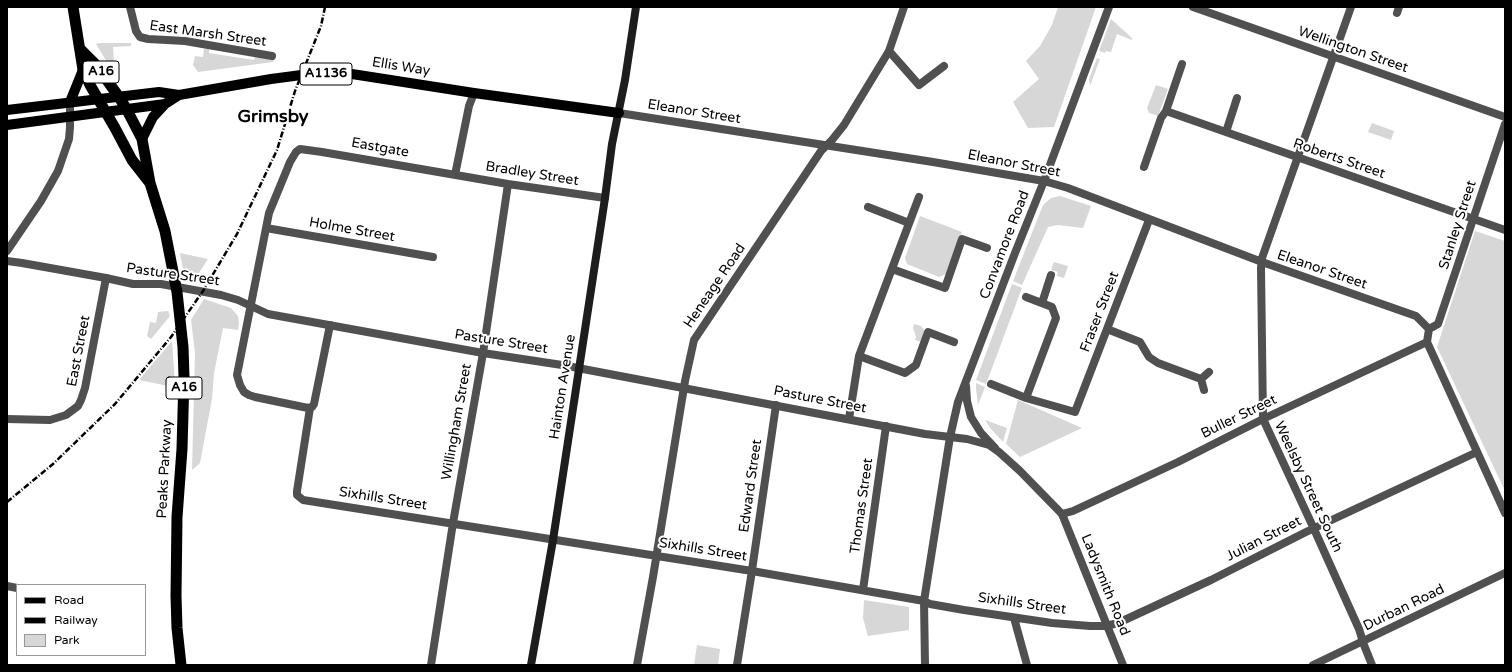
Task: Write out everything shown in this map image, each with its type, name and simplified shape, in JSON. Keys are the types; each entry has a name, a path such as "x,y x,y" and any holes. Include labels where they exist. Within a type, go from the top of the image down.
{"highway":[{"name":"A16","path":"73,7 83,70 98,99"},
{"name":"A16","path":"80,49 96,64 127,110"},
{"name":"Peaks Parkway","path":"98,99 132,160 150,183"},
{"name":"Peaks Parkway","path":"127,110 142,139 150,183 165,231 178,298 183,347 184,377 182,449 177,517 176,596 177,628 181,665"}],"main road":[{"name":"Hainton Avenue","path":"531,665 553,540 612,144 625,80 636,7"},
{"path":"70,102 83,70"},
{"name":"Ellis Way","path":"70,102 159,92 179,95 310,74 352,74 619,113"},
{"name":"Ellis Way","path":"70,117 165,104 179,95"},
{"name":"A1136","path":"7,110 70,102"},
{"path":"142,139 154,117 165,104"},
{"name":"A1136","path":"7,125 70,117"}],"street":[{"name":"East Marsh Street","path":"130,7 136,31 140,37 148,39 185,41 272,56"},
{"name":"Heneage Road","path":"637,665 684,388 694,340 818,156 844,125 889,50 904,7"},
{"name":"Convamore Road","path":"924,665 924,600 950,437 958,402 1044,181 1109,7"},
{"name":"Wellington Street","path":"1193,7 1209,10 1505,117"},
{"name":"Weelsby Street South","path":"1351,7 1262,262 1263,419 1314,528 1372,665"},
{"path":"889,50 919,86 944,66"},
{"path":"1144,167 1161,118 1166,111 1182,64"},
{"path":"455,175 469,106 474,93"},
{"path":"1226,132 1237,98"},
{"path":"7,251 41,201 58,171 68,138 70,102"},
{"name":"Roberts Street","path":"1166,111 1505,230"},
{"name":"Eleanor Street","path":"619,113 827,145 1044,181 1068,188 1262,262 1416,316 1429,329"},
{"name":"Stanley Street","path":"1429,329 1438,324 1505,124"},
{"name":"Eastgate","path":"266,228 269,213 290,162 296,152 300,149 455,175"},
{"name":"Bradley Street","path":"455,175 605,198"},
{"name":"Willingham Street","path":"431,665 453,523 483,353 508,184"},
{"path":"849,418 859,356 919,197"},
{"path":"868,207 909,223"},
{"name":"Fraser Street","path":"1026,398 1075,412 1149,220"},
{"path":"266,228 237,375 240,385 249,395 311,407 314,404 330,325"},
{"name":"Holme Street","path":"266,228 433,257"},
{"path":"892,269 945,288 962,239 987,248"},
{"name":"Pasture Street","path":"7,261 133,284 161,284 187,288 238,300 250,307 268,314 579,369 981,443 999,452 1062,514"},
{"path":"1042,303 1051,275"},
{"name":"East Street","path":"9,420 40,420 57,418 66,415 73,410 81,400 85,388 106,278"},
{"path":"991,384 1026,398 1056,318 1052,307 1026,297"},
{"path":"1107,329 1140,342 1149,357 1158,363 1201,379"},
{"path":"1429,329 1427,342 1505,513"},
{"path":"859,356 905,373 916,365 928,332 954,342"},
{"name":"Buller Street","path":"1062,514 1073,511 1178,462 1263,419 1427,342"},
{"path":"1201,379 1209,372"},
{"path":"1201,379 1204,390"},
{"name":"Convamore Road","path":"967,380 966,393 972,417 981,433 999,452"},
{"name":"Edward Street","path":"736,665 752,571 776,405"},
{"name":"Sixhills Street","path":"311,407 297,495 303,500 752,571 924,600 930,604 1014,618 1052,623 1106,626"},
{"name":"Thomas Street","path":"863,590 886,426"},
{"name":"Julian Street","path":"1106,626 1118,623 1211,580 1314,528 1477,452"},
{"name":"Ladysmith Road","path":"1062,514 1123,665"},
{"name":"Durban Road","path":"1313,665 1505,573"},
{"path":"1014,618 1027,665"}],"green space":[{"path":"1058,7 1096,7 1054,127 1028,128 1013,102 1039,79 1026,61 1040,46 1052,25"},
{"path":"1111,19 1132,38 1132,40 1117,34 1111,52 1106,51 1105,53 1099,51"},
{"path":"131,43 131,46 113,47 115,66 111,69 96,44"},
{"path":"204,49 209,49 209,53 254,60 255,57 274,60 273,62 198,72 193,65 195,56 203,57"},
{"path":"1097,58 1100,59 1090,86 1089,79"},
{"path":"1156,85 1168,89 1158,116 1149,113 1147,108"},
{"path":"1372,123 1394,131 1391,140 1368,132"},
{"path":"1060,196 1091,206 1083,228 1058,225 1048,227 1022,285 1013,281 1043,205 1051,198"},
{"path":"920,216 962,232 946,274 939,277 907,264 905,258"},
{"path":"1475,231 1505,241 1505,491 1437,347"},
{"path":"180,253 208,259 195,279 187,278 184,275"},
{"path":"1054,262 1068,266 1064,278 1057,276 1058,272 1051,270"},
{"path":"1012,284 1022,288 986,384 976,380"},
{"path":"204,299 231,308 238,316 239,323 238,330 223,328 214,373 212,399 200,463 192,470 195,353 191,320"},
{"path":"168,311 170,316 151,339 147,336 150,322 156,323 158,312"},
{"path":"914,324 921,326 924,330 925,334 922,342 915,340 916,337 913,328"},
{"path":"172,341 175,384 173,387 139,380"},
{"path":"976,383 985,387 978,405 976,389"},
{"path":"1018,400 1082,428 1020,457 1006,444"},
{"path":"985,420 1007,428 1003,442 991,429"},
{"path":"864,600 909,607 909,630 868,636 863,618"},
{"path":"697,645 720,649 718,665 694,665"}],"railway":[{"path":"7,502 53,464 115,404 171,337 203,291 237,234 277,150 295,91 321,26 325,7"}],"district":[{"name":"Grimsby","path":"273,117"}]}
